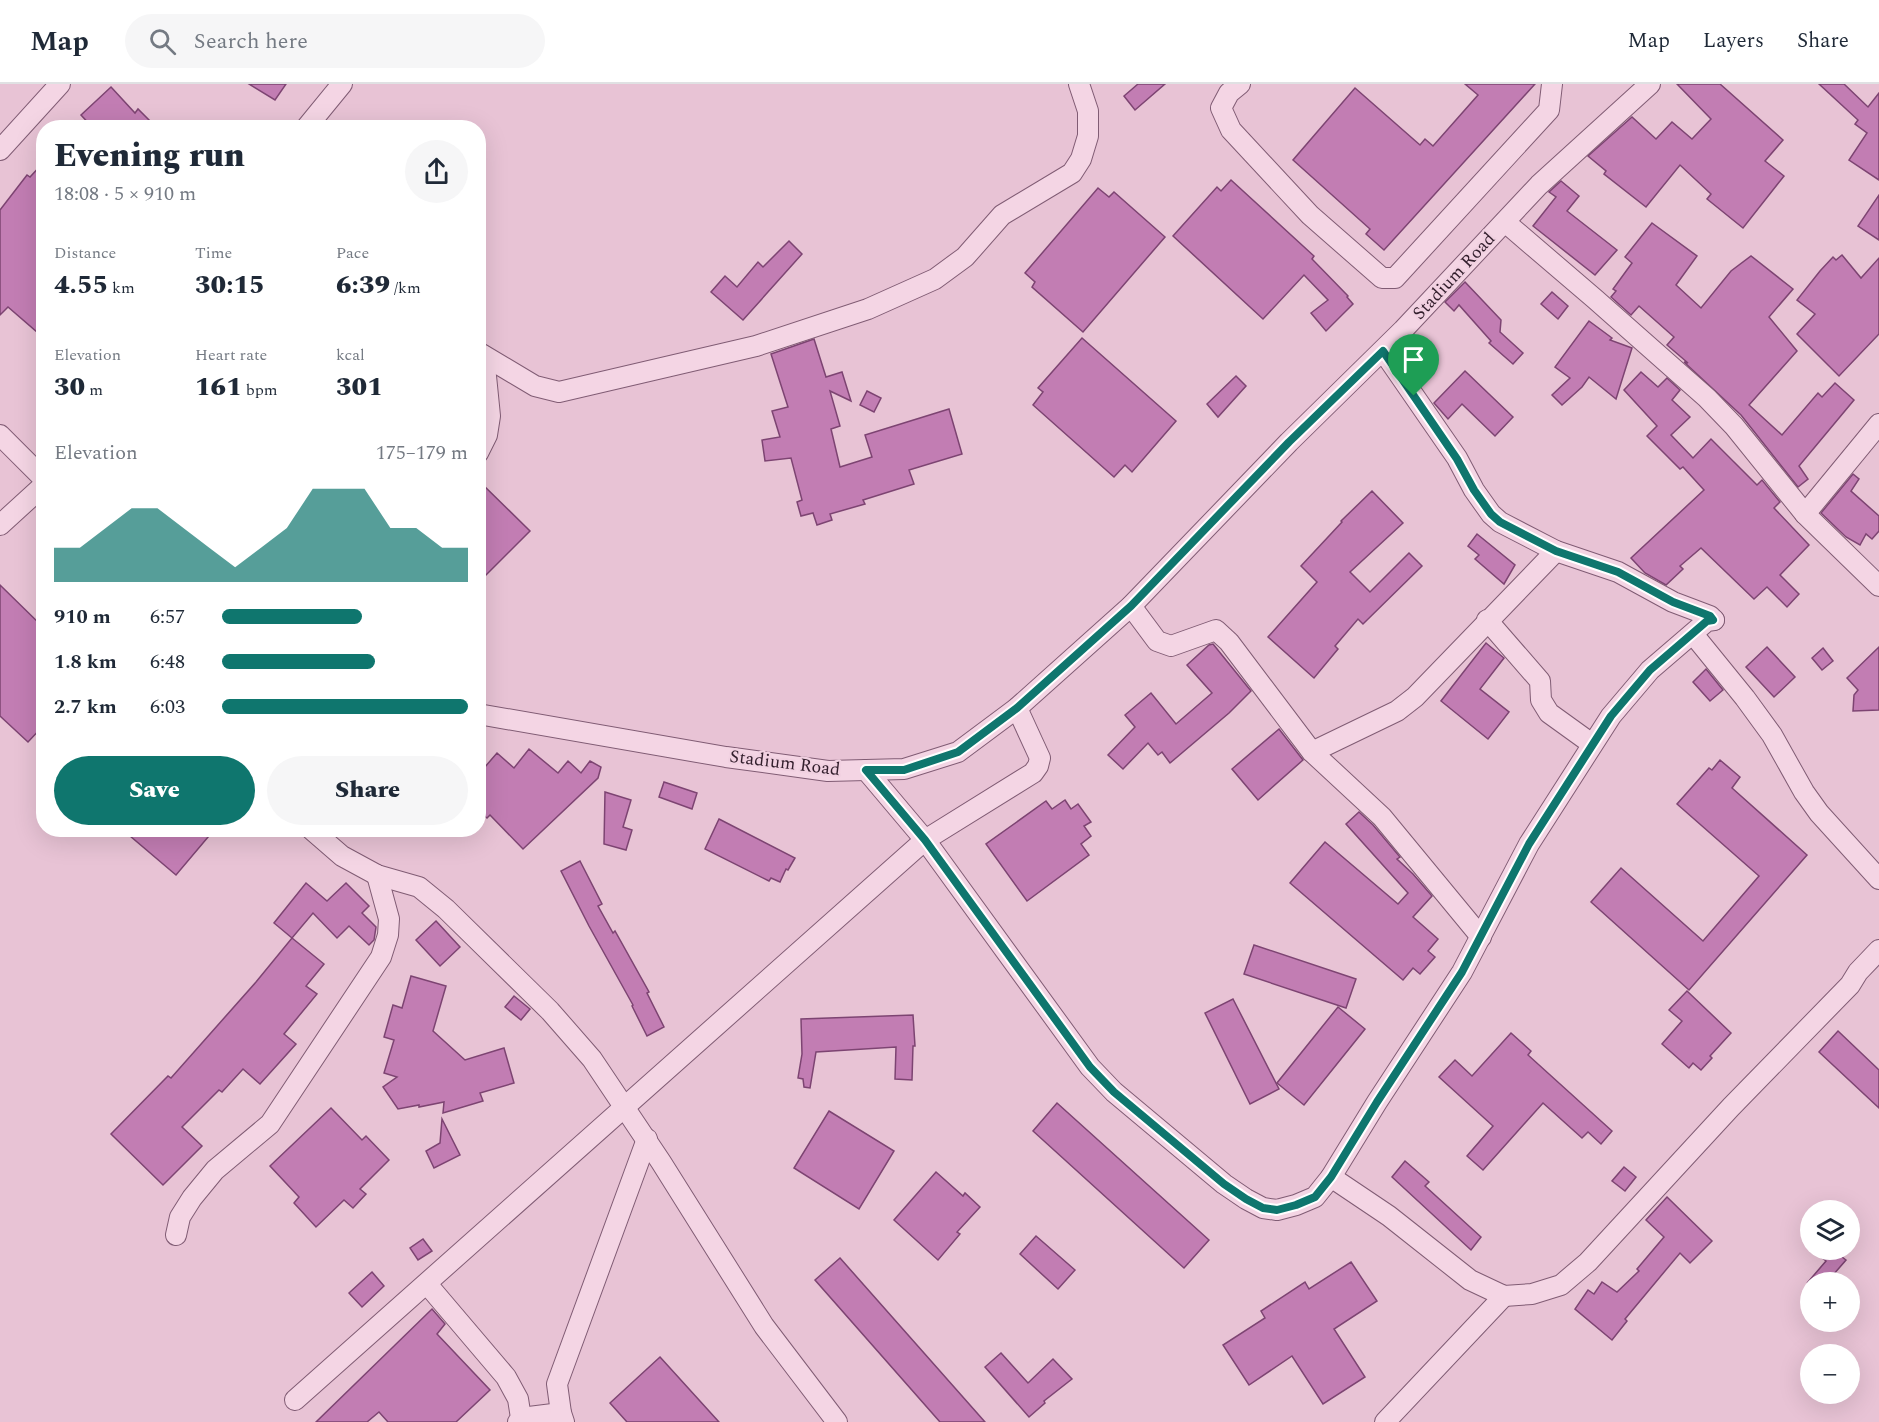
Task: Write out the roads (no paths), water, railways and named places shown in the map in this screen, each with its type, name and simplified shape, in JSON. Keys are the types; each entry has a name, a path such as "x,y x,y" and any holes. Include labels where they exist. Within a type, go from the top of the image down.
{"street":[{"path":"0,150 60,84"},
{"path":"313,120 342,84"},
{"path":"486,357 535,386 559,392 756,346 868,309 935,279 965,257 1002,215 1072,173 1081,159 1088,136 1088,111 1079,84"},
{"path":"1240,84 1229,93 1221,108 1231,130 1310,215 1382,278 1388,280 1395,278 1550,110 1552,84"},
{"name":"Stadium Road","path":"486,715 726,757 828,771 904,770 958,752 1017,708 1131,606 1289,442 1383,351 1539,185 1650,84"},
{"path":"1504,222 1604,306 1707,398 1734,426 1805,514 1879,586"},
{"path":"866,770 925,840 1090,1067 1114,1092 1224,1184 1263,1208 1277,1210 1315,1197 1331,1177 1462,972 1529,844 1592,744 1629,692 1650,670 1707,621 1713,620 1710,616 1673,602 1618,572 1556,551 1500,522 1491,514 1474,490 1457,459 1383,351"},
{"path":"486,388 490,416 486,437"},
{"path":"1805,514 1879,424"},
{"path":"0,435 36,471"},
{"path":"0,525 36,492"},
{"path":"1312,752 1397,711 1415,697 1556,551"},
{"path":"1131,606 1157,641 1171,646 1216,630 1228,642 1312,752 1382,817 1481,937"},
{"path":"1487,620 1540,681 1541,700 1549,713 1592,744"},
{"path":"1693,634 1772,735 1804,792 1819,813 1879,879"},
{"path":"295,1400 925,840 1029,776 1036,769 1039,755 1017,708"},
{"path":"320,837 342,856 377,875 419,887 446,909 550,1011 592,1059 647,1139 764,1326 827,1418"},
{"path":"176,1235 180,1217 215,1170 270,1124 381,957 388,935 389,919 377,875"},
{"path":"1331,1177 1389,1216 1470,1280 1504,1296 1532,1294 1560,1285 1588,1262 1731,1107 1850,985 1858,972 1879,951"},
{"path":"427,1284 506,1377 518,1399 519,1420 562,1418 557,1384 647,1139"},
{"path":"1385,1422 1504,1296"}]}
